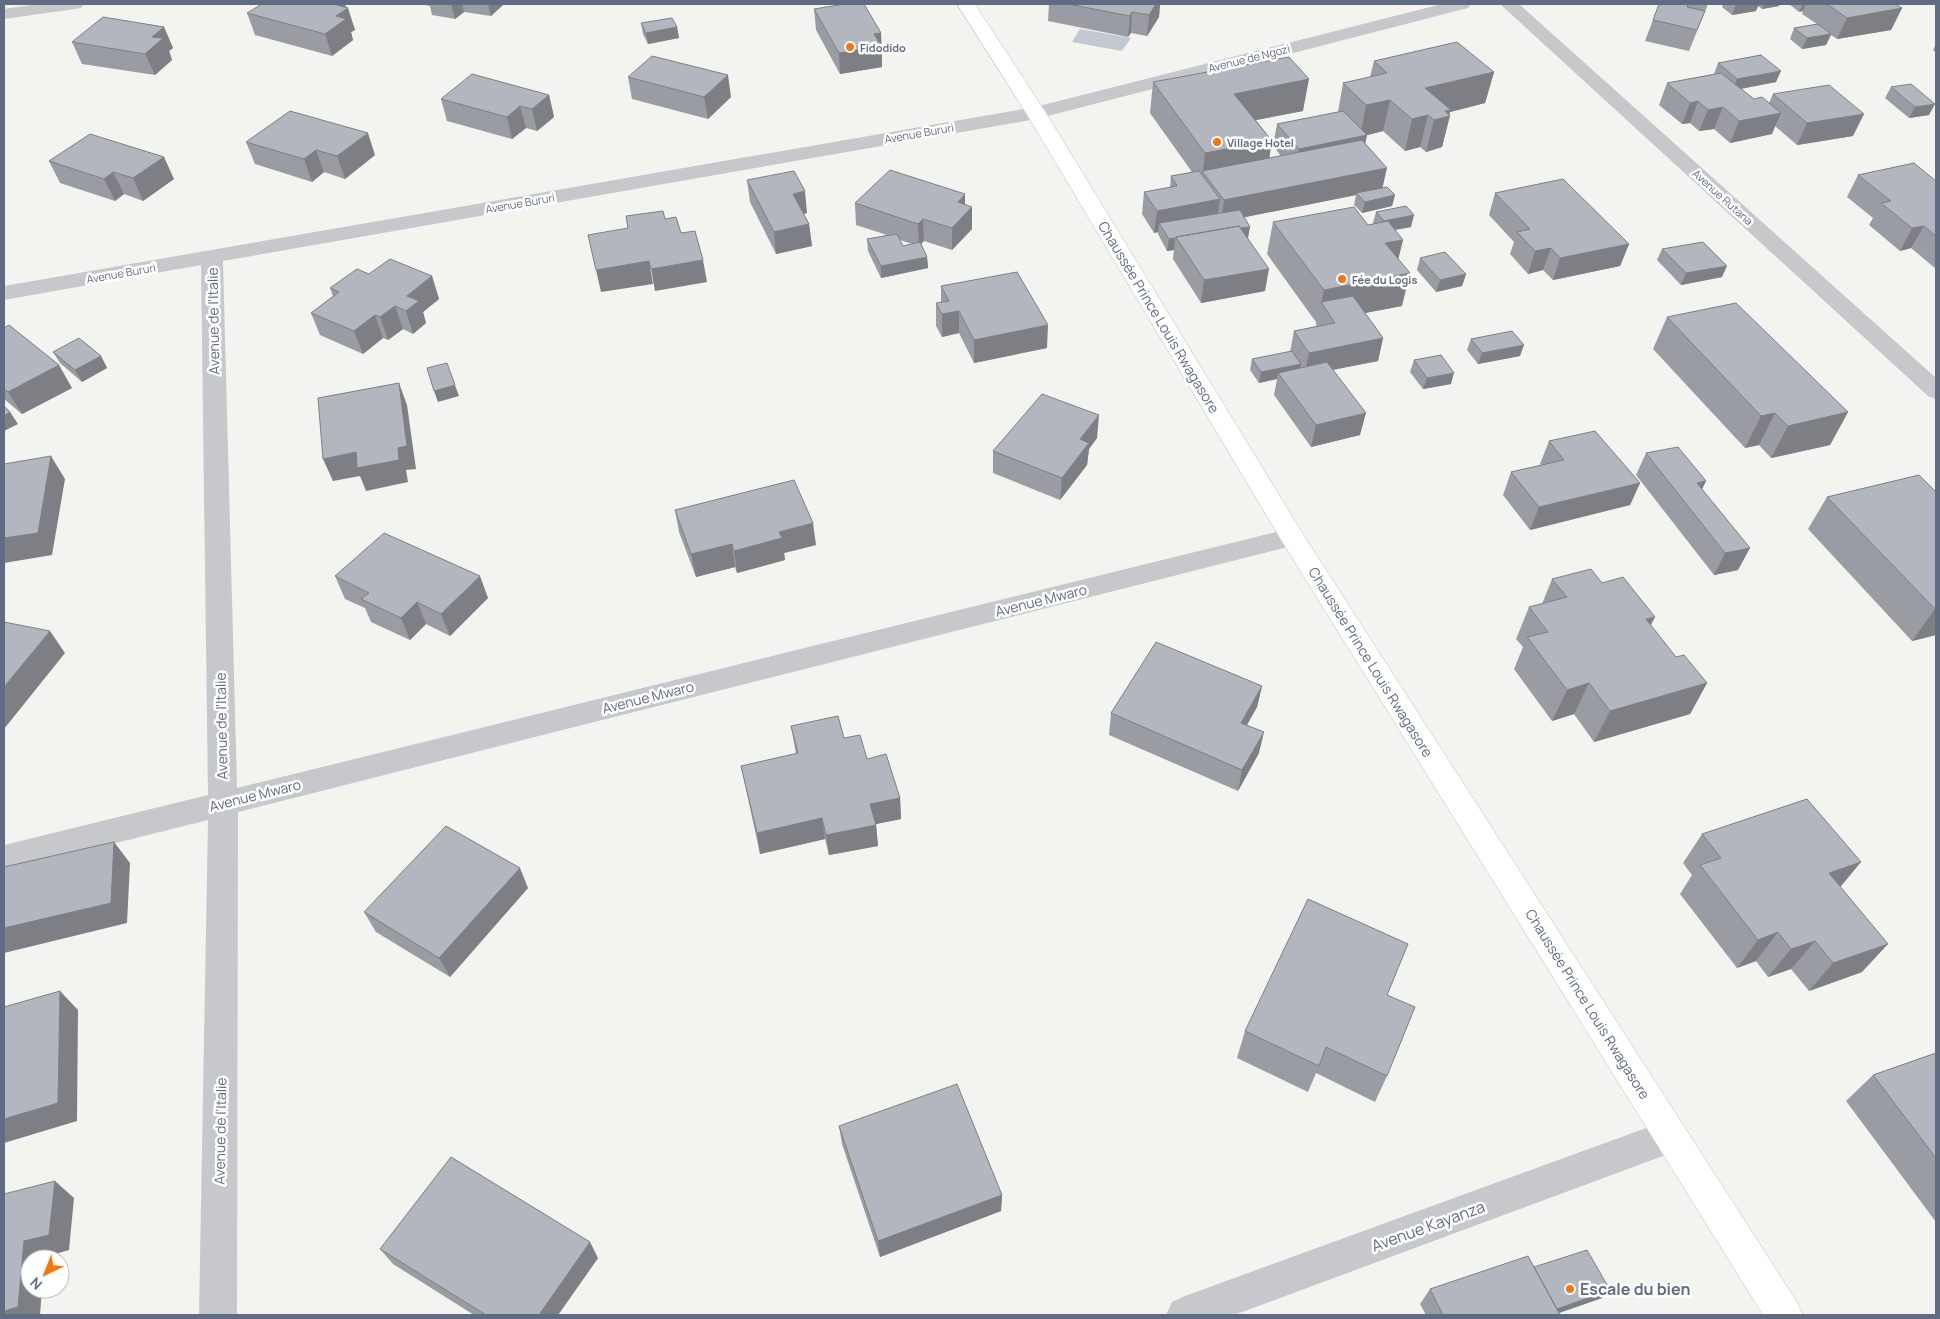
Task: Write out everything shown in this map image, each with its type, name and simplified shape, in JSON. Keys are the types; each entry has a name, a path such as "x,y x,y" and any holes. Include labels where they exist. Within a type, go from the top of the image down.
{"street":[{"path":"4,14 75,4"},
{"name":"Chaussée Prince Louis Rwagasore","path":"966,4 1036,113 1292,538 1784,1315"},
{"name":"Avenue de Ngozi","path":"1036,113 1462,4"},
{"name":"Avenue Rutana","path":"1509,4 1936,391"},
{"name":"Avenue Bururi","path":"4,294 1036,113"},
{"name":"Avenue de l'Italie","path":"212,257 223,802 218,1315"},
{"name":"Avenue Mwaro","path":"4,858 223,802 1292,538"},
{"name":"Avenue Kayanza","path":"1185,1315 1671,1136"}],"shaded area":[{"path":"1080,29 1131,38 1122,51 1072,42"}],"building":[{"path":"262,4 339,4 337,5 348,8 336,16 346,19 325,34 247,13"},
{"path":"845,4 864,4 881,33 874,34 881,46 839,53 814,9"},
{"path":"1068,4 1156,4 1149,15 1132,12 1130,16"},
{"path":"1659,4 1688,4 1687,7 1705,11 1697,30 1653,20"},
{"path":"1827,4 1895,4 1902,8 1847,18"},
{"path":"103,17 164,27 152,37 163,38 145,54 72,42"},
{"path":"672,18 677,27 646,33 641,23"},
{"path":"1818,24 1831,34 1807,38 1794,28"},
{"path":"1457,42 1494,72 1425,88 1451,110 1445,111 1450,116 1434,120 1428,115 1412,119 1390,100 1366,105 1343,83 1387,73 1374,61"},
{"path":"1761,55 1781,71 1737,79 1718,63"},
{"path":"652,56 728,75 704,97 628,77"},
{"path":"1289,57 1309,79 1234,94 1272,141 1205,153 1153,82"},
{"path":"1721,73 1754,99 1762,97 1781,113 1739,121 1723,107 1708,110 1698,101 1690,103 1667,83"},
{"path":"472,74 549,95 532,109 520,106 507,117 441,99"},
{"path":"1911,84 1935,104 1915,107 1891,87"},
{"path":"1829,85 1864,114 1807,123 1773,94"},
{"path":"290,111 368,133 337,156 316,150 304,159 246,142"},
{"path":"1343,111 1367,135 1299,149 1277,124"},
{"path":"90,134 164,157 133,178 113,172 104,179 49,161"},
{"path":"1362,140 1387,168 1224,200 1202,171"},
{"path":"1914,163 1936,181 1936,236 1924,226 1912,228 1881,203 1891,201 1858,175"},
{"path":"890,170 965,194 958,202 972,207 952,228 923,219 918,224 855,203"},
{"path":"794,171 805,191 793,194 809,224 774,232 747,180"},
{"path":"1199,171 1220,199 1157,211 1144,192 1177,186 1171,176"},
{"path":"1563,179 1629,244 1560,258 1551,248 1535,251 1517,232 1530,229 1495,193"},
{"path":"1387,187 1395,195 1365,202 1356,193"},
{"path":"1406,206 1414,215 1384,221 1376,212"},
{"path":"1354,207 1368,225 1388,221 1403,240 1385,243 1410,273 1324,290 1273,222"},
{"path":"1240,210 1250,227 1241,228 1239,226 1169,239 1159,223"},
{"path":"663,211 665,219 676,217 681,233 695,231 703,260 651,269 649,261 596,270 588,235 628,228 626,216"},
{"path":"1239,226 1269,269 1204,280 1176,237"},
{"path":"897,234 903,246 920,242 927,257 881,266 867,239"},
{"path":"1703,242 1727,266 1686,273 1662,249"},
{"path":"1445,252 1466,274 1440,280 1420,258"},
{"path":"390,259 432,276 407,296 419,301 406,311 395,306 380,317 375,315 354,331 311,313 339,292 330,288 357,269 369,274"},
{"path":"1017,272 1048,325 974,340 959,311 942,314 936,303 949,301 941,286"},
{"path":"1353,296 1383,338 1309,353 1294,331 1335,323 1321,302"},
{"path":"1736,303 1848,412 1788,426 1775,413 1761,416 1667,317"},
{"path":"9,325 59,365 8,392 4,389 4,328"},
{"path":"1512,331 1524,345 1482,353 1471,339"},
{"path":"79,338 101,356 75,370 53,352"},
{"path":"1292,351 1301,364 1261,372 1252,359"},
{"path":"1441,355 1454,373 1427,378 1414,360"},
{"path":"1327,362 1366,413 1316,425 1278,373"},
{"path":"447,363 455,385 434,391 427,368"},
{"path":"399,383 407,446 398,448 399,460 357,468 356,452 323,459 318,398"},
{"path":"1042,394 1099,415 1080,439 1089,443 1062,478 993,451"},
{"path":"4,406 10,412 4,416"},
{"path":"1595,431 1640,483 1539,507 1511,472 1564,460 1549,441"},
{"path":"1678,447 1706,481 1697,483 1750,548 1725,553 1646,453"},
{"path":"51,456 38,533 4,538 4,464"},
{"path":"1919,475 1936,492 1936,609 1827,497"},
{"path":"794,480 813,523 779,532 782,538 734,551 732,544 691,554 675,510"},
{"path":"384,533 480,576 441,614 417,602 401,618 361,599 369,593 335,576"},
{"path":"1591,569 1602,583 1623,577 1655,617 1646,619 1676,657 1684,655 1707,683 1610,711 1589,683 1567,690 1527,637 1548,632 1529,607 1567,597 1552,579"},
{"path":"4,622 50,631 4,687"},
{"path":"1156,642 1262,686 1241,723 1264,732 1242,770 1111,713"},
{"path":"838,716 844,738 860,735 867,759 886,754 900,798 870,804 876,825 826,835 822,818 757,833 741,766 798,753 791,726"},
{"path":"1807,799 1861,862 1829,873 1888,944 1833,963 1815,941 1791,949 1778,932 1758,940 1700,865 1721,858 1702,834"},
{"path":"446,826 520,868 439,958 364,912"},
{"path":"114,842 111,903 4,928 4,867"},
{"path":"1308,899 1408,944 1387,995 1415,1007 1387,1076 1326,1047 1319,1066 1245,1031"},
{"path":"60,991 58,1103 4,1119 4,1007"},
{"path":"1936,1053 1936,1158 1873,1075"},
{"path":"957,1084 1002,1195 878,1241 839,1126"},
{"path":"451,1157 590,1242 539,1315 486,1315 380,1249"},
{"path":"55,1181 49,1235 24,1241 23,1249 20,1249 18,1307 4,1311 4,1194"},
{"path":"1587,1250 1610,1290 1557,1309 1534,1267"},
{"path":"1528,1256 1560,1315 1443,1315 1430,1289"}],"place":[{"name":"Fidodido","path":"850,47"},
{"name":"Village Hotel","path":"1217,142"},
{"name":"Fée du Logis","path":"1342,279"},
{"name":"Escale du bien","path":"1570,1289"}]}
